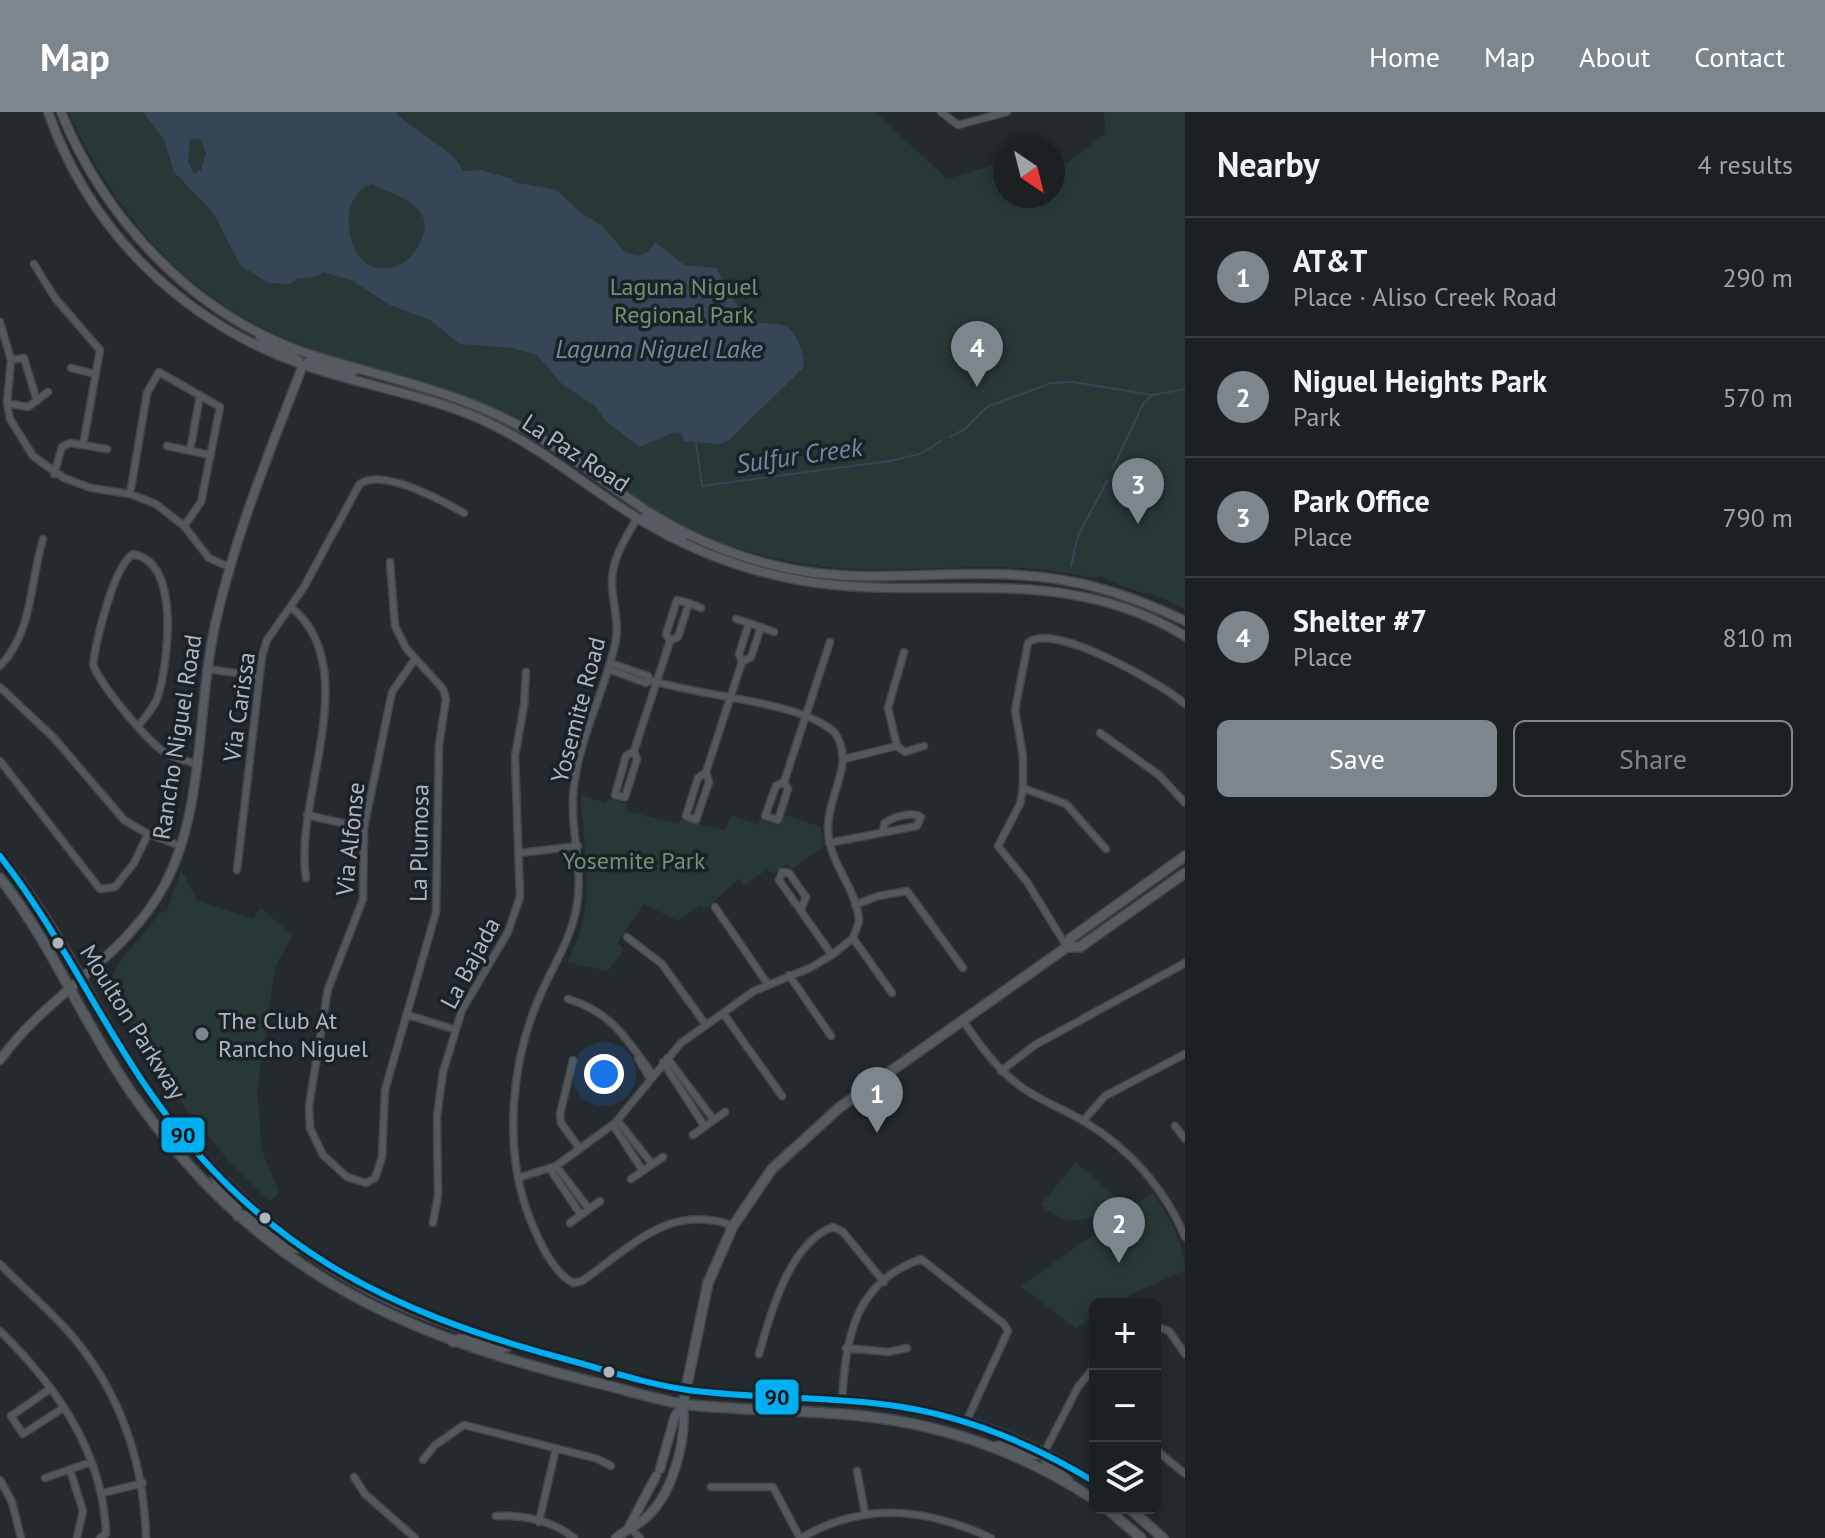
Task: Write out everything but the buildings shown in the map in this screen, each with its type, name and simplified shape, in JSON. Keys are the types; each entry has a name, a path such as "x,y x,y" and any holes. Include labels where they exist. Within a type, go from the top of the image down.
{"main road":[{"name":"La Paz Road","path":"48,112 86,192 145,269 206,318 251,343 303,365 427,399 492,424 558,461 637,518 725,560 797,580 873,588 1043,589 1136,612 1185,636"},
{"name":"La Paz Road","path":"61,112 106,195 145,247 196,293 259,332 305,352 440,391 501,416 650,513 701,539 767,563 813,573 857,577 1014,574 1107,588 1185,621"},
{"path":"259,332 261,338 291,353 303,365 317,363 370,377 383,376"},
{"name":"Rancho Niguel Road","path":"0,1060 41,1012 116,950 167,881 181,846 207,669 229,567 303,365"},
{"path":"596,475 598,482 633,510 637,518 645,517 693,542 701,539"},
{"name":"Moulton Parkway","path":"0,856 47,918 147,1089 214,1171 302,1247 397,1304 511,1345 685,1389 909,1408 966,1422 1044,1453 1089,1479"},
{"path":"616,1538 650,1512 671,1478 685,1419 685,1389 701,1306 733,1226 766,1177 798,1142 840,1107 1067,947 1071,938 1185,856"},
{"path":"1067,947 1080,947 1185,873"},
{"name":"Moulton Parkway","path":"0,878 31,921 115,1067 149,1117 238,1216 325,1280 385,1314 453,1342 555,1373 683,1404 870,1417 957,1434 996,1447 1070,1483 1089,1496"},
{"path":"214,1171 215,1181 238,1207 238,1216 249,1215 293,1248 302,1247"},
{"path":"453,1342 462,1339 500,1350 511,1345"},
{"path":"629,1527 658,1472 675,1416 683,1404"},
{"path":"996,1447 1004,1444 1031,1455 1044,1453 1047,1462 1060,1470 1070,1483"},
{"path":"1113,1514 1141,1538"},
{"path":"1136,1514 1163,1538"}],"street":[{"path":"941,112 958,125 1007,112"},
{"path":"34,264 55,298 100,350 83,445"},
{"path":"0,322 11,360 4,382 10,419 23,443 54,474 91,488 130,494 156,504 184,526 209,558 229,567"},
{"path":"11,360 24,358 37,401"},
{"path":"71,368 95,374"},
{"path":"130,494 147,393 159,372 220,407 201,502 184,526"},
{"path":"7,403 28,407 48,392"},
{"path":"190,451 200,396"},
{"path":"54,474 62,447 70,443 107,449"},
{"path":"167,446 211,455"},
{"name":"Via Carissa","path":"237,870 258,676 267,640 291,607 363,481 420,489 464,513"},
{"name":"Yosemite Road","path":"637,518 620,546 614,567 617,634 575,777 572,800 578,846 577,909 563,951 534,1010 514,1095 512,1143 524,1204 544,1248 563,1277 573,1283 582,1281 676,1219 713,1218 733,1226"},
{"path":"0,666 14,648 30,607 43,539"},
{"path":"139,725 159,696 168,606 156,571 142,556 133,554 123,561 117,577 93,665 139,725 161,749 179,760 195,763"},
{"name":"La Plumosa","path":"371,1182 382,1157 385,1090 436,912 439,745 446,699 443,689 415,659 395,626 390,562"},
{"path":"667,596 701,608"},
{"path":"670,641 666,634 677,600"},
{"path":"634,751 626,756 615,795 625,797 637,759 634,751 653,681 670,641 678,637 689,603"},
{"path":"291,607 311,626 323,663 322,747 302,850 306,878"},
{"path":"736,619 774,632"},
{"path":"706,772 709,782 696,820 686,816 698,778 706,772 731,698 742,662 739,654 749,623"},
{"path":"742,662 751,657 761,627"},
{"path":"1067,947 1027,882 998,846 1020,804 1023,788 1023,756 1015,710 1026,647 1031,639 1041,637 1088,650 1132,668 1185,704"},
{"path":"784,782 788,789 778,820 765,816 776,786 784,782 830,642"},
{"path":"904,652 888,708 897,746 905,752 924,746"},
{"name":"Via Alfonse","path":"371,1182 362,1182 334,1167 315,1142 309,1117 328,989 363,899 364,828 392,692 415,659"},
{"path":"518,1178 553,1167 615,1123 665,1060 706,1025 767,983 832,955 853,938 859,922 829,843 829,813 844,759 835,733 805,717 750,700 653,681 648,676 609,666"},
{"path":"207,669 258,676"},
{"name":"La Bajada","path":"433,1223 438,1195 439,1095 456,1030 471,990 516,914 520,897 515,756 524,706 526,672"},
{"path":"0,687 54,738 124,820 148,834 181,846"},
{"path":"1100,733 1159,775 1184,799"},
{"path":"844,759 897,746"},
{"path":"0,761 49,820 94,885 105,890 115,887 134,863 148,834"},
{"path":"1023,788 1066,804 1106,849"},
{"path":"829,843 917,826 921,817 915,814 889,819 884,824 883,832"},
{"path":"307,815 364,828"},
{"path":"520,853 578,846"},
{"path":"801,909 806,897 789,873 782,872 779,880 832,955"},
{"path":"855,905 878,896 907,891 963,968"},
{"path":"715,907 767,983"},
{"path":"627,937 662,964 706,1025"},
{"path":"853,938 892,993"},
{"path":"1001,1071 1035,1045 1185,963"},
{"path":"789,975 831,1036"},
{"path":"568,999 602,1011 651,1077"},
{"path":"723,1013 782,1096"},
{"path":"408,1015 456,1030"},
{"path":"963,1021 1001,1071 1039,1099 1105,1135 1148,1175 1168,1202 1185,1237"},
{"path":"1083,1121 1105,1096 1185,1054"},
{"path":"573,1060 560,1114 561,1123 580,1149"},
{"path":"665,1060 705,1127"},
{"path":"686,1091 714,1120"},
{"path":"693,1135 725,1112"},
{"path":"615,1123 652,1164"},
{"path":"1175,1126 1185,1139"},
{"path":"627,1139 643,1171"},
{"path":"631,1179 663,1157"},
{"path":"553,1167 589,1209"},
{"path":"568,1188 581,1215"},
{"path":"570,1223 600,1201"},
{"path":"759,1354 783,1281 823,1230 833,1227 843,1232 884,1282"},
{"path":"842,1401 846,1348 856,1315 884,1282 921,1259 1004,1324 1008,1331 966,1422"},
{"path":"0,1264 78,1343 121,1415 143,1483 146,1538"},
{"path":"1161,1328 1185,1354"},
{"path":"0,1331 33,1363 83,1436 103,1493 103,1536"},
{"path":"846,1348 889,1352 907,1348"},
{"path":"1044,1453 1078,1387 1092,1370"},
{"path":"50,1389 11,1416 23,1434 63,1408"},
{"path":"423,1460 435,1445 464,1425 598,1459 611,1466"},
{"path":"539,1522 556,1448"},
{"path":"1161,1454 1185,1474"},
{"path":"45,1478 91,1462"},
{"path":"70,1470 83,1511 77,1538"},
{"path":"857,1471 865,1513"},
{"path":"354,1477 365,1494 415,1538"},
{"path":"0,1480 12,1502 21,1538"},
{"path":"103,1493 143,1483"},
{"path":"711,1487 773,1487 801,1538 842,1518 904,1511 928,1515 991,1538"},
{"path":"496,1516 512,1515 539,1522 556,1527 574,1538"},
{"path":"629,1527 640,1538"}],"green space":[{"name":"Laguna Niguel Regional Park","path":"68,112 875,112 947,179 993,166 993,208 1065,208 1065,162 1106,133 1104,112 1185,112 1185,609 1101,576 1095,578 1023,568 848,569 818,566 752,552 698,533 648,506 518,419 446,390 324,353 279,336 239,315 169,261 113,193"},
{"name":"Yosemite Park","path":"581,795 605,803 609,798 627,804 627,811 678,824 681,819 725,831 731,815 758,825 760,820 780,826 785,815 821,827 824,847 792,869 787,864 772,874 768,869 745,885 739,879 704,910 700,905 678,921 644,904 617,943 624,949 608,971 567,962 577,940 586,899"},
{"name":"The Club At Rancho Niguel","path":"181,870 198,901 253,919 260,909 292,936 275,968 257,1090 262,1151 279,1192 270,1201 229,1161 188,1112 110,987 122,959 159,913 167,911"},
{"path":"1076,1162 1117,1199 1090,1218 1070,1220 1051,1213 1041,1205"},
{"path":"1153,1193 1170,1220 1184,1260 1185,1270 1124,1298 1089,1298 1089,1319 1076,1329 1021,1286"}],"water":[{"name":"Laguna Niguel Lake","path":"143,112 396,112 452,156 462,171 481,170 512,179 513,182 557,190 581,213 601,225 624,251 637,256 648,252 655,242 684,265 716,268 747,316 761,323 782,325 794,334 803,353 803,368 728,441 719,444 684,441 681,434 675,432 639,447 605,420 595,406 562,384 537,355 512,348 460,344 430,320 390,305 351,280 322,272 319,276 297,279 290,284 269,283 241,266 212,211 174,172 164,139","holes":["194,138 201,140 206,153 201,170 194,174 188,163 190,141","372,184 411,203 423,217 425,227 422,238 411,257 399,265 380,268 366,263 356,252 350,236 352,203 360,191"]}],"waterway":[{"name":"Sulfur Creek","path":"950,437 965,429 987,407 1051,383 1073,382 1152,395 1185,389"},
{"path":"1113,468 1143,404 1152,395"},
{"name":"Sulfur Creek","path":"696,442 702,486 890,461 920,454 941,441"},
{"path":"1071,566 1078,536 1107,481"}],"transit line":[{"name":"90","path":"0,856 40,912 147,1088 189,1143 233,1190 279,1231 329,1265 382,1294 439,1319 611,1372 688,1390 864,1402 944,1416 1021,1443 1089,1479"}],"place":[{"name":"Shelter #7","path":"977,387"},
{"name":"Park Office","path":"1138,524"},
{"name":"The Club At Rancho Niguel","path":"202,1034"},
{"name":"AT&T","path":"877,1133"},
{"name":"Niguel Heights Park","path":"1119,1263"}]}
